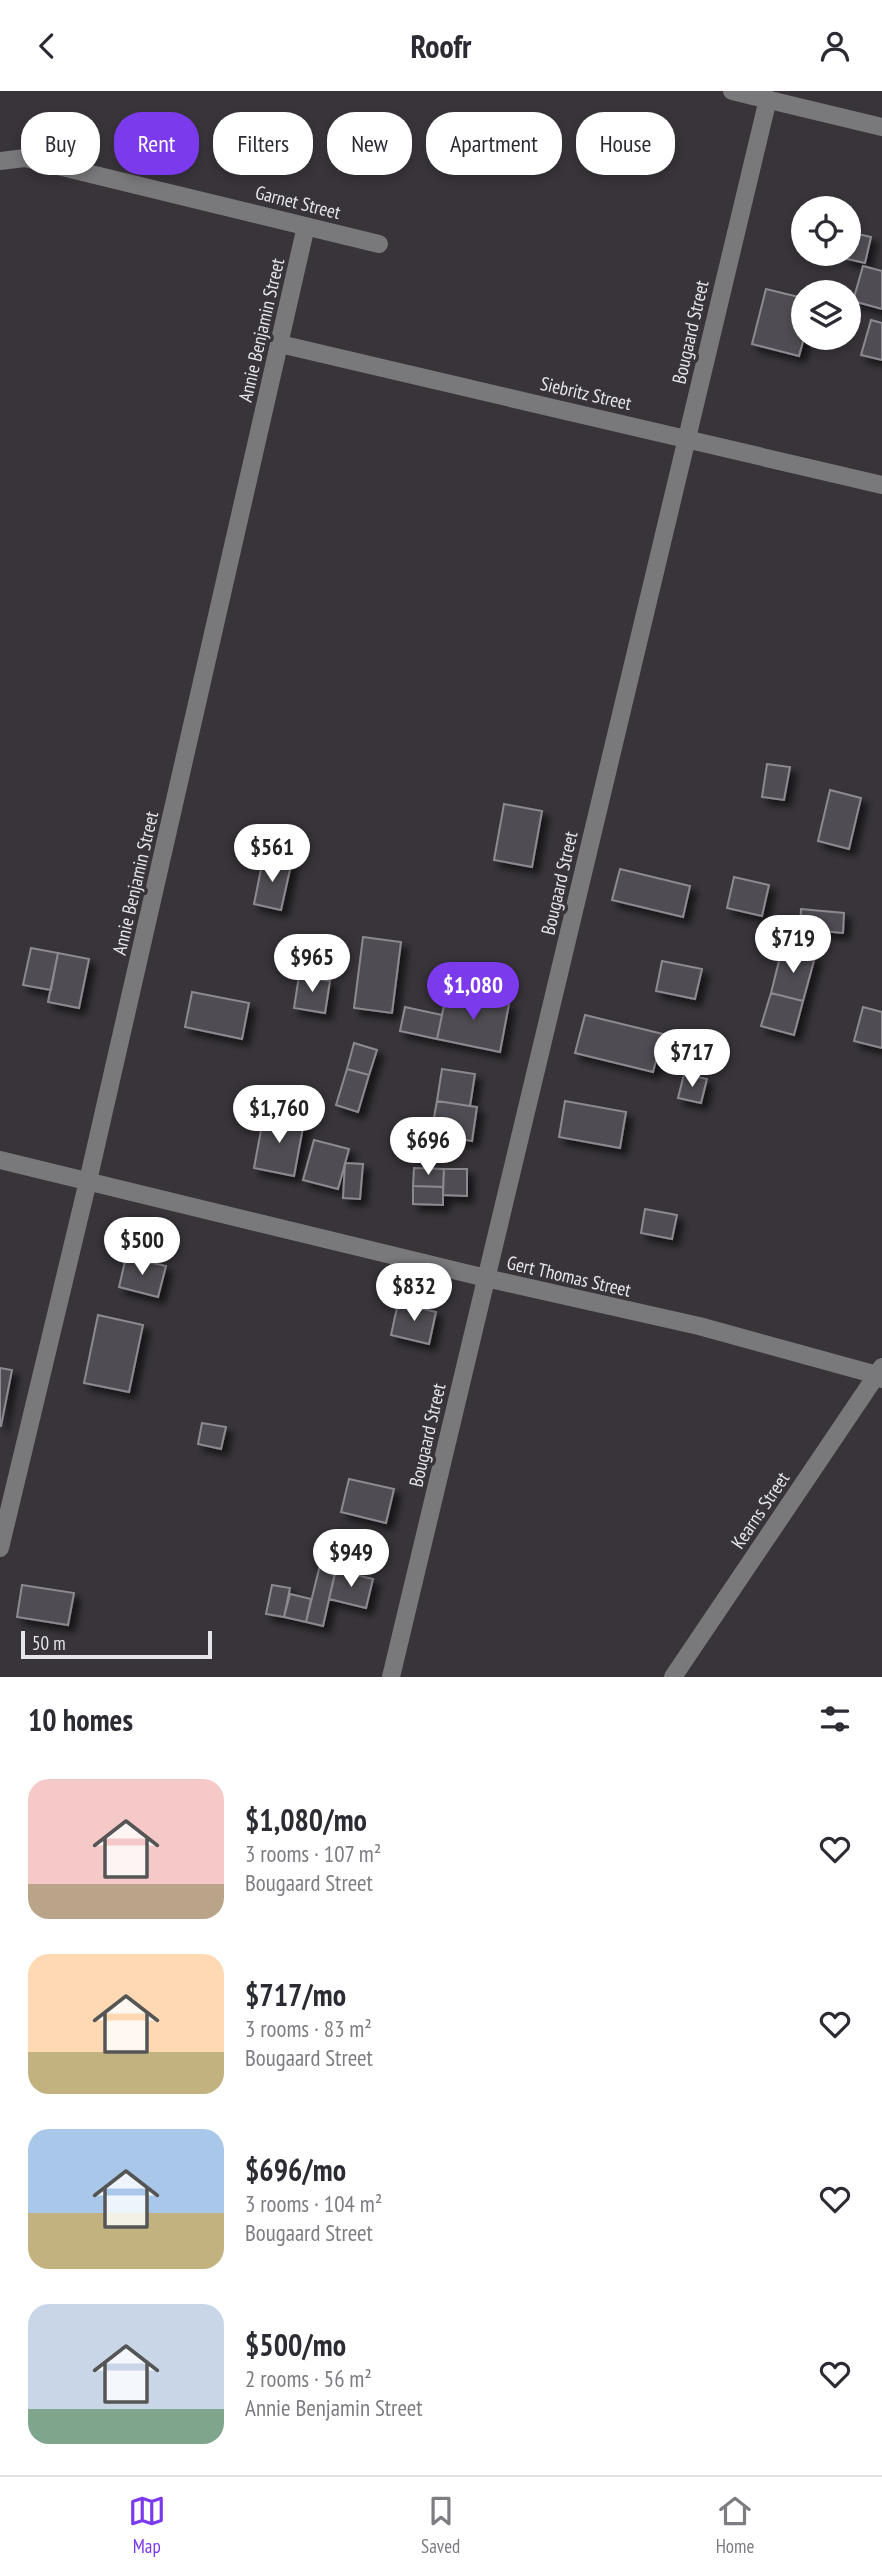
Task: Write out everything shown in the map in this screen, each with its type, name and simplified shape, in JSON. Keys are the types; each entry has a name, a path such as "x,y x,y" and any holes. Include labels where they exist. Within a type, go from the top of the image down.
{"street":[{"path":"732,91 882,127"},
{"name":"Bougaard Street","path":"391,1677 768,99"},
{"name":"Garnet Street","path":"1,160 25,158 379,244"},
{"name":"Annie Benjamin Street","path":"0,1548 88,1181 306,226"},
{"name":"Siebritz Street","path":"279,344 882,485"},
{"name":"Gert Thomas Street","path":"0,1160 486,1278 699,1326 880,1373"},
{"name":"Kearns Street","path":"673,1677 880,1373"}],"building":[{"path":"861,235 871,237 865,263 861,262"},
{"path":"863,266 882,271 882,309 861,303 859,280"},
{"path":"766,289 791,295 791,350 801,350 799,356 752,344"},
{"path":"871,320 882,323 882,360 861,355"},
{"path":"767,764 790,767 784,800 762,797"},
{"path":"830,790 861,798 849,849 818,841"},
{"path":"504,804 542,811 532,867 494,860"},
{"path":"263,859 291,865 281,910 254,904"},
{"path":"620,869 690,886 683,917 612,900"},
{"path":"734,877 769,885 762,916 727,908"},
{"path":"801,909 844,913 843,933 800,929"},
{"path":"363,937 401,942 392,1013 354,1008"},
{"path":"31,948 58,953 51,990 23,985"},
{"path":"782,949 815,957 803,1001 771,993"},
{"path":"58,953 89,959 79,1008 48,1002"},
{"path":"662,961 702,969 695,999 656,991"},
{"path":"299,976 330,981 325,1013 294,1008"},
{"path":"447,991 509,1004 500,1052 437,1039"},
{"path":"192,992 249,1003 242,1039 185,1027"},
{"path":"771,993 803,1001 794,1035 761,1026"},
{"path":"405,1007 442,1015 437,1039 400,1031"},
{"path":"863,1007 882,1012 882,1048 854,1041"},
{"path":"585,1015 663,1034 653,1072 575,1053"},
{"path":"354,1043 377,1050 369,1075 347,1069"},
{"path":"347,1069 369,1075 358,1112 336,1105"},
{"path":"442,1069 475,1074 470,1106 437,1101"},
{"path":"684,1074 707,1079 701,1103 678,1098"},
{"path":"437,1101 477,1107 472,1141 431,1134"},
{"path":"565,1101 626,1112 620,1148 559,1137"},
{"path":"264,1114 304,1122 294,1176 254,1168"},
{"path":"314,1140 349,1149 338,1189 303,1180"},
{"path":"345,1163 363,1164 360,1199 343,1198"},
{"path":"414,1168 444,1169 443,1187 413,1186"},
{"path":"444,1169 467,1169 467,1196 443,1195"},
{"path":"413,1186 443,1187 443,1205 413,1204"},
{"path":"645,1209 677,1215 672,1239 641,1233"},
{"path":"126,1257 166,1266 158,1297 119,1287"},
{"path":"398,1303 436,1312 429,1344 391,1335"},
{"path":"98,1315 143,1325 129,1392 84,1383"},
{"path":"0,1368 12,1370 1,1426 0,1426"},
{"path":"202,1423 226,1427 221,1449 198,1444"},
{"path":"349,1479 394,1489 386,1523 341,1512"},
{"path":"320,1565 336,1568 323,1626 306,1622"},
{"path":"336,1570 373,1579 366,1608 329,1599"},
{"path":"22,1585 74,1593 68,1625 17,1617"},
{"path":"272,1585 290,1588 284,1617 266,1614"},
{"path":"290,1594 311,1599 306,1622 284,1617"}]}
